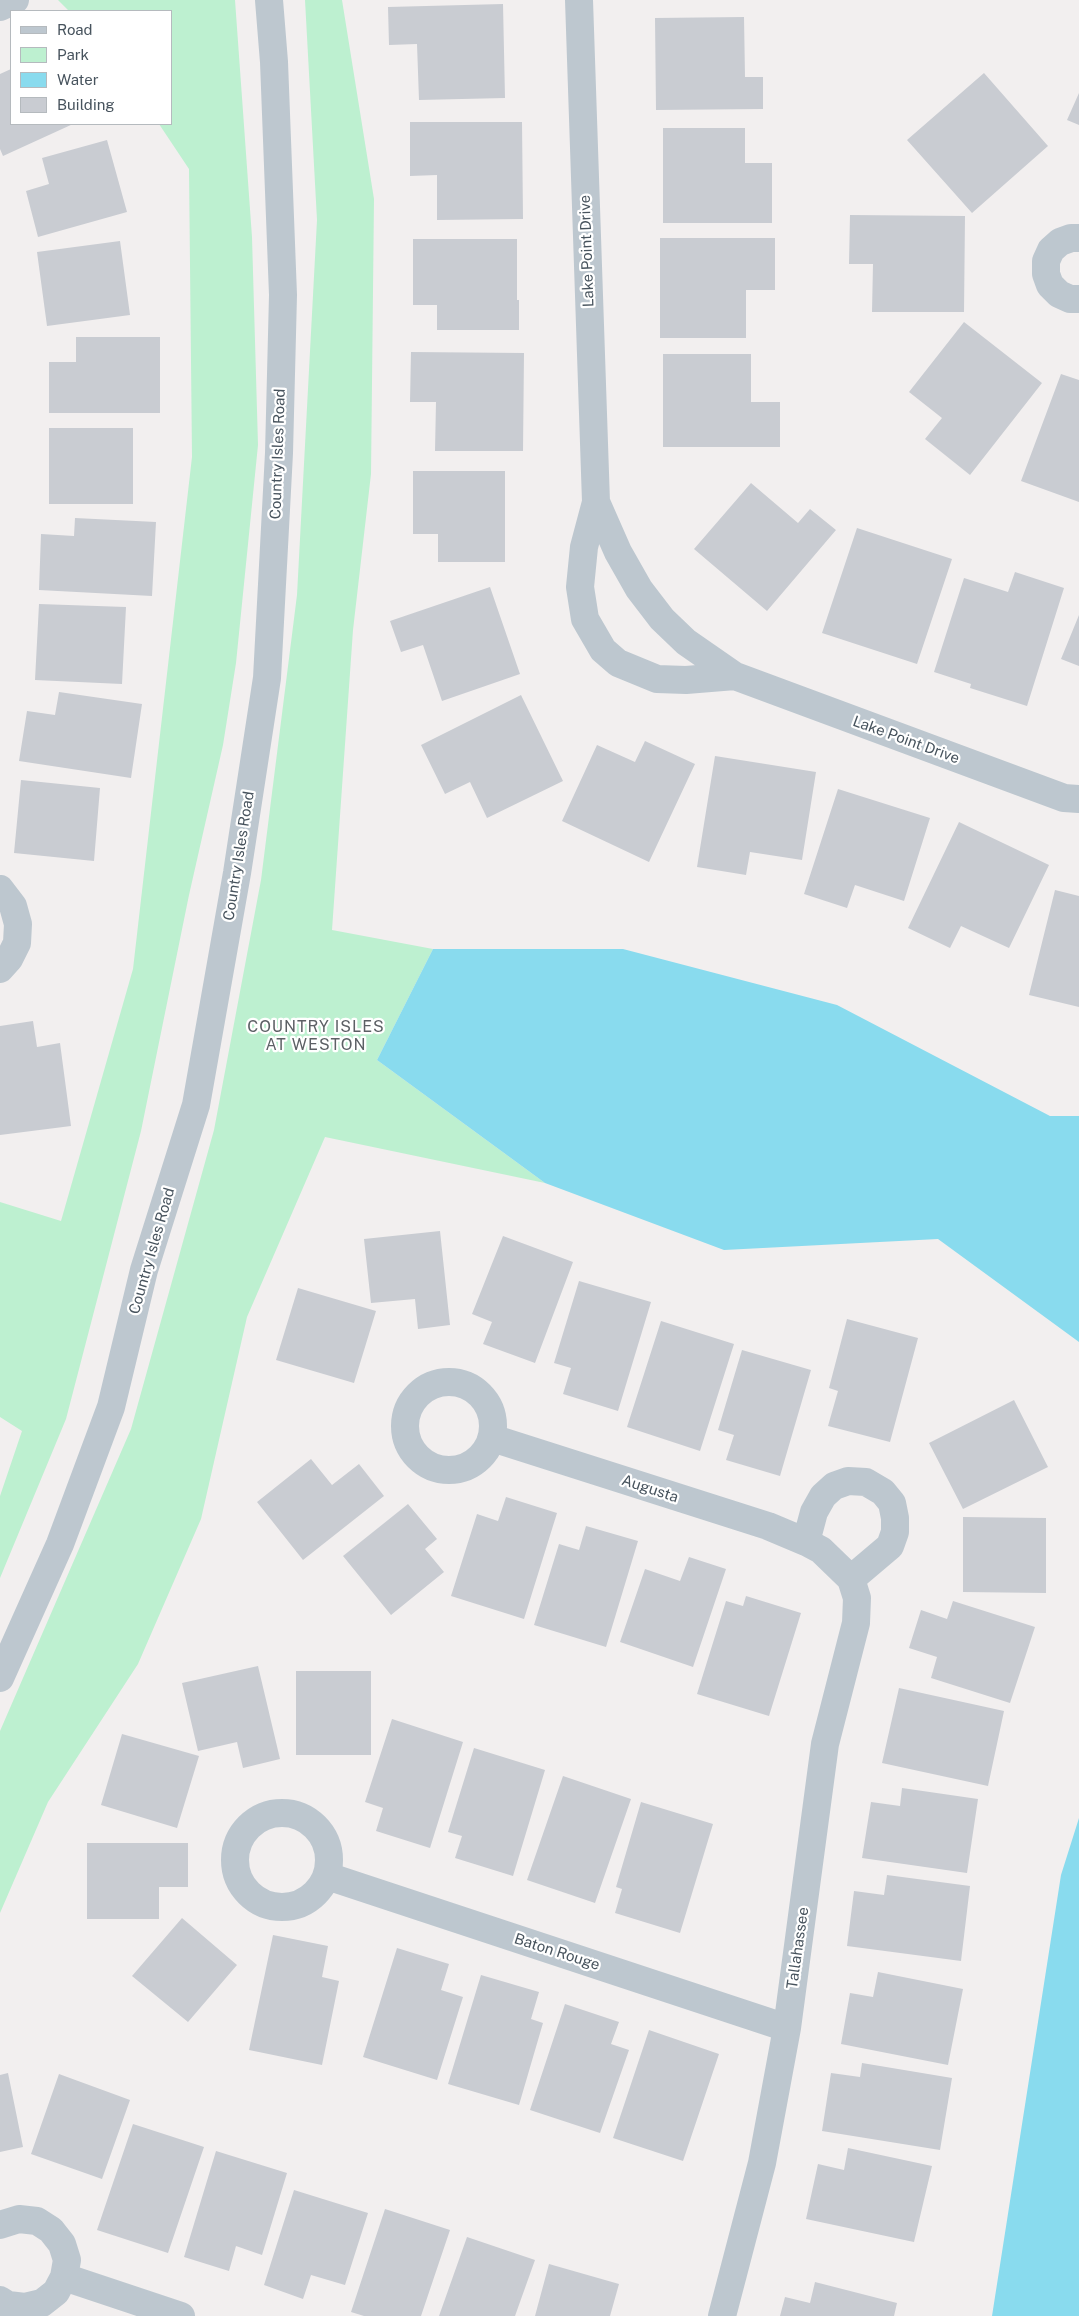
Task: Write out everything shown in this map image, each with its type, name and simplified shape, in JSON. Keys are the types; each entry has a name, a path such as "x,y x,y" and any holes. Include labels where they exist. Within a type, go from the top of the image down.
{"street":[{"path":"0,7 15,0"},
{"name":"Country Isles Road","path":"0,1678 60,1544 111,1407 144,1270 196,1105 238,872 267,678 279,443 284,295 274,62 269,0"},
{"name":"Lake Point Drive","path":"579,0 596,502 584,547 580,587 585,619 603,650 618,664 658,679 686,680 735,676"},
{"path":"1079,238 1071,238 1060,242 1051,250 1046,262 1046,274 1050,285 1059,294 1070,299 1079,299"},
{"name":"Lake Point Drive","path":"596,502 626,567 639,589 662,619 686,642 735,676 1064,798 1079,799"},
{"path":"0,890 13,906 18,924 17,943 9,959 0,968"},
{"name":"Augusta","path":"492,1438 768,1526 806,1542"},
{"path":"848,1481 866,1482 883,1492 892,1503 895,1532 890,1546 851,1579 821,1550 806,1542 814,1512 823,1496 834,1486 848,1481"},
{"name":"Tallahassee","path":"722,2316 762,2163 787,2028 825,1744 856,1623 857,1598 851,1579"},
{"name":"Baton Rouge","path":"327,1876 787,2028"},
{"path":"0,2225 19,2219 37,2221 51,2230 62,2244 67,2260 64,2277 56,2292 42,2303 25,2307 8,2305 0,2300"},
{"path":"64,2277 180,2316"}],"green space":[{"path":"58,0 235,0 252,237 258,445 236,663 223,745 189,895 141,1131 66,1419 0,1578 0,1496 22,1431 0,1417 0,1202 61,1221 133,969 192,457 189,169 160,125 172,125 172,10 68,10"},
{"path":"305,0 342,0 374,199 371,474 353,630 332,930 433,949 377,1060 545,1183 325,1137 247,1317 201,1519 138,1664 48,1802 0,1913 0,1731 131,1429 214,1130 261,880 297,595 317,220"}],"water":[{"path":"433,949 623,949 837,1005 1050,1116 1079,1116 1079,1342 938,1239 724,1250 545,1183 377,1060"},
{"path":"1079,1818 1079,2316 992,2316 1061,1875"}],"building":[{"path":"503,4 505,98 419,100 417,44 389,45 388,7"},
{"path":"744,17 745,77 763,77 763,109 656,110 655,18"},
{"path":"10,69 10,125 71,125 3,156 0,149 0,74"},
{"path":"984,73 1048,146 972,213 907,140"},
{"path":"1079,93 1079,125 1067,120"},
{"path":"410,122 522,122 523,219 437,220 437,175 410,176"},
{"path":"663,128 745,128 745,163 772,163 772,223 663,223"},
{"path":"107,140 127,212 38,237 26,191 49,184 42,158"},
{"path":"850,215 965,216 964,312 872,312 873,264 849,264"},
{"path":"660,238 775,238 775,290 746,290 746,338 660,338"},
{"path":"413,239 517,239 519,330 437,330 437,305 413,305"},
{"path":"120,241 130,315 47,326 37,252"},
{"path":"964,322 1042,383 970,475 925,439 942,418 909,392"},
{"path":"76,337 160,337 160,413 49,413 49,362 76,362"},
{"path":"411,352 524,353 523,451 435,451 436,402 410,402"},
{"path":"663,354 751,354 751,402 780,402 780,447 663,447"},
{"path":"1061,374 1079,380 1079,502 1021,481"},
{"path":"49,428 133,428 133,504 49,504"},
{"path":"413,471 505,471 505,562 438,562 438,534 413,534"},
{"path":"751,483 798,523 810,509 836,530 767,611 694,549"},
{"path":"75,518 156,522 152,596 39,590 41,534 74,536"},
{"path":"857,528 952,559 917,664 822,633"},
{"path":"1015,572 1064,588 1027,706 970,688 971,684 934,672 964,578 1008,592"},
{"path":"490,587 520,674 442,701 423,645 401,652 390,621"},
{"path":"39,604 126,607 122,684 35,680"},
{"path":"1079,615 1079,666 1061,659"},
{"path":"59,692 142,704 131,778 19,761 27,711 55,715"},
{"path":"521,695 563,781 487,818 470,782 445,794 421,745"},
{"path":"645,741 695,764 649,862 562,821 597,745 635,762"},
{"path":"715,756 816,772 802,860 750,852 746,875 697,867"},
{"path":"21,780 100,788 94,861 14,853"},
{"path":"838,789 930,818 904,901 855,885 847,908 804,894"},
{"path":"959,822 1049,865 1009,948 961,926 950,948 908,928"},
{"path":"1055,890 1079,896 1079,1007 1029,995"},
{"path":"33,1021 37,1047 60,1043 71,1126 0,1135 0,1026"},
{"path":"440,1231 450,1325 418,1329 415,1299 371,1303 364,1239"},
{"path":"503,1236 573,1262 535,1363 483,1344 492,1322 472,1314"},
{"path":"579,1281 651,1302 618,1411 563,1394 571,1368 554,1363"},
{"path":"298,1288 376,1311 354,1383 276,1360"},
{"path":"847,1319 918,1338 890,1442 828,1426 838,1391 829,1388"},
{"path":"661,1321 734,1344 700,1451 627,1427"},
{"path":"742,1350 811,1370 780,1476 726,1460 734,1435 718,1430"},
{"path":"1014,1400 1048,1467 963,1509 929,1443"},
{"path":"311,1459 332,1485 359,1464 384,1496 303,1560 257,1502"},
{"path":"506,1497 557,1513 524,1619 451,1596 477,1514 498,1521"},
{"path":"408,1504 437,1539 425,1549 444,1572 391,1615 343,1556"},
{"path":"963,1517 1046,1518 1046,1593 963,1592"},
{"path":"586,1526 638,1541 606,1647 534,1625 559,1544 579,1550"},
{"path":"689,1557 726,1569 693,1667 620,1642 645,1569 680,1581"},
{"path":"746,1596 801,1613 769,1716 697,1694 726,1601 743,1606"},
{"path":"953,1601 1035,1627 1010,1703 931,1678 937,1657 909,1648 921,1610 947,1619"},
{"path":"258,1666 280,1759 243,1768 237,1742 198,1751 182,1683"},
{"path":"296,1671 371,1671 371,1755 296,1755"},
{"path":"899,1688 1004,1711 988,1786 882,1763"},
{"path":"392,1719 463,1742 430,1848 376,1831 383,1808 365,1802"},
{"path":"122,1734 199,1756 177,1828 101,1805"},
{"path":"474,1748 545,1770 513,1876 455,1858 462,1836 448,1832"},
{"path":"563,1776 631,1799 595,1903 527,1880"},
{"path":"902,1788 978,1799 967,1873 862,1858 871,1802 900,1806"},
{"path":"641,1802 713,1824 680,1933 615,1913 622,1889 616,1887"},
{"path":"87,1843 188,1843 188,1887 159,1887 159,1919 87,1919"},
{"path":"887,1875 970,1886 961,1961 847,1946 854,1891 884,1895"},
{"path":"182,1918 237,1965 188,2022 132,1976"},
{"path":"273,1935 328,1946 322,1977 339,1981 322,2065 249,2050"},
{"path":"397,1948 449,1964 441,1990 463,1997 437,2080 363,2057"},
{"path":"878,1972 963,1989 948,2065 841,2044 850,1993 873,1997"},
{"path":"481,1975 539,1992 531,2019 543,2023 519,2105 448,2084"},
{"path":"565,2004 619,2022 611,2044 629,2050 600,2133 530,2110"},
{"path":"649,2030 719,2054 683,2161 613,2138"},
{"path":"862,2063 952,2078 940,2150 822,2131 831,2073 860,2077"},
{"path":"8,2073 23,2147 0,2152 0,2075"},
{"path":"59,2074 130,2100 102,2179 31,2154"},
{"path":"133,2124 204,2147 168,2253 97,2230"},
{"path":"848,2148 932,2166 914,2242 806,2219 818,2164 844,2170"},
{"path":"216,2151 287,2173 262,2255 236,2246 229,2271 184,2257"},
{"path":"294,2190 368,2213 345,2285 311,2275 303,2299 264,2285"},
{"path":"385,2209 450,2230 421,2316 364,2316 351,2312"},
{"path":"467,2237 535,2260 515,2316 439,2316"},
{"path":"549,2264 619,2284 610,2316 535,2316"},
{"path":"815,2282 897,2303 894,2316 780,2316 785,2297 810,2303"}],"district":[{"name":"COUNTRY ISLES AT WESTON","path":"316,1036"}]}
